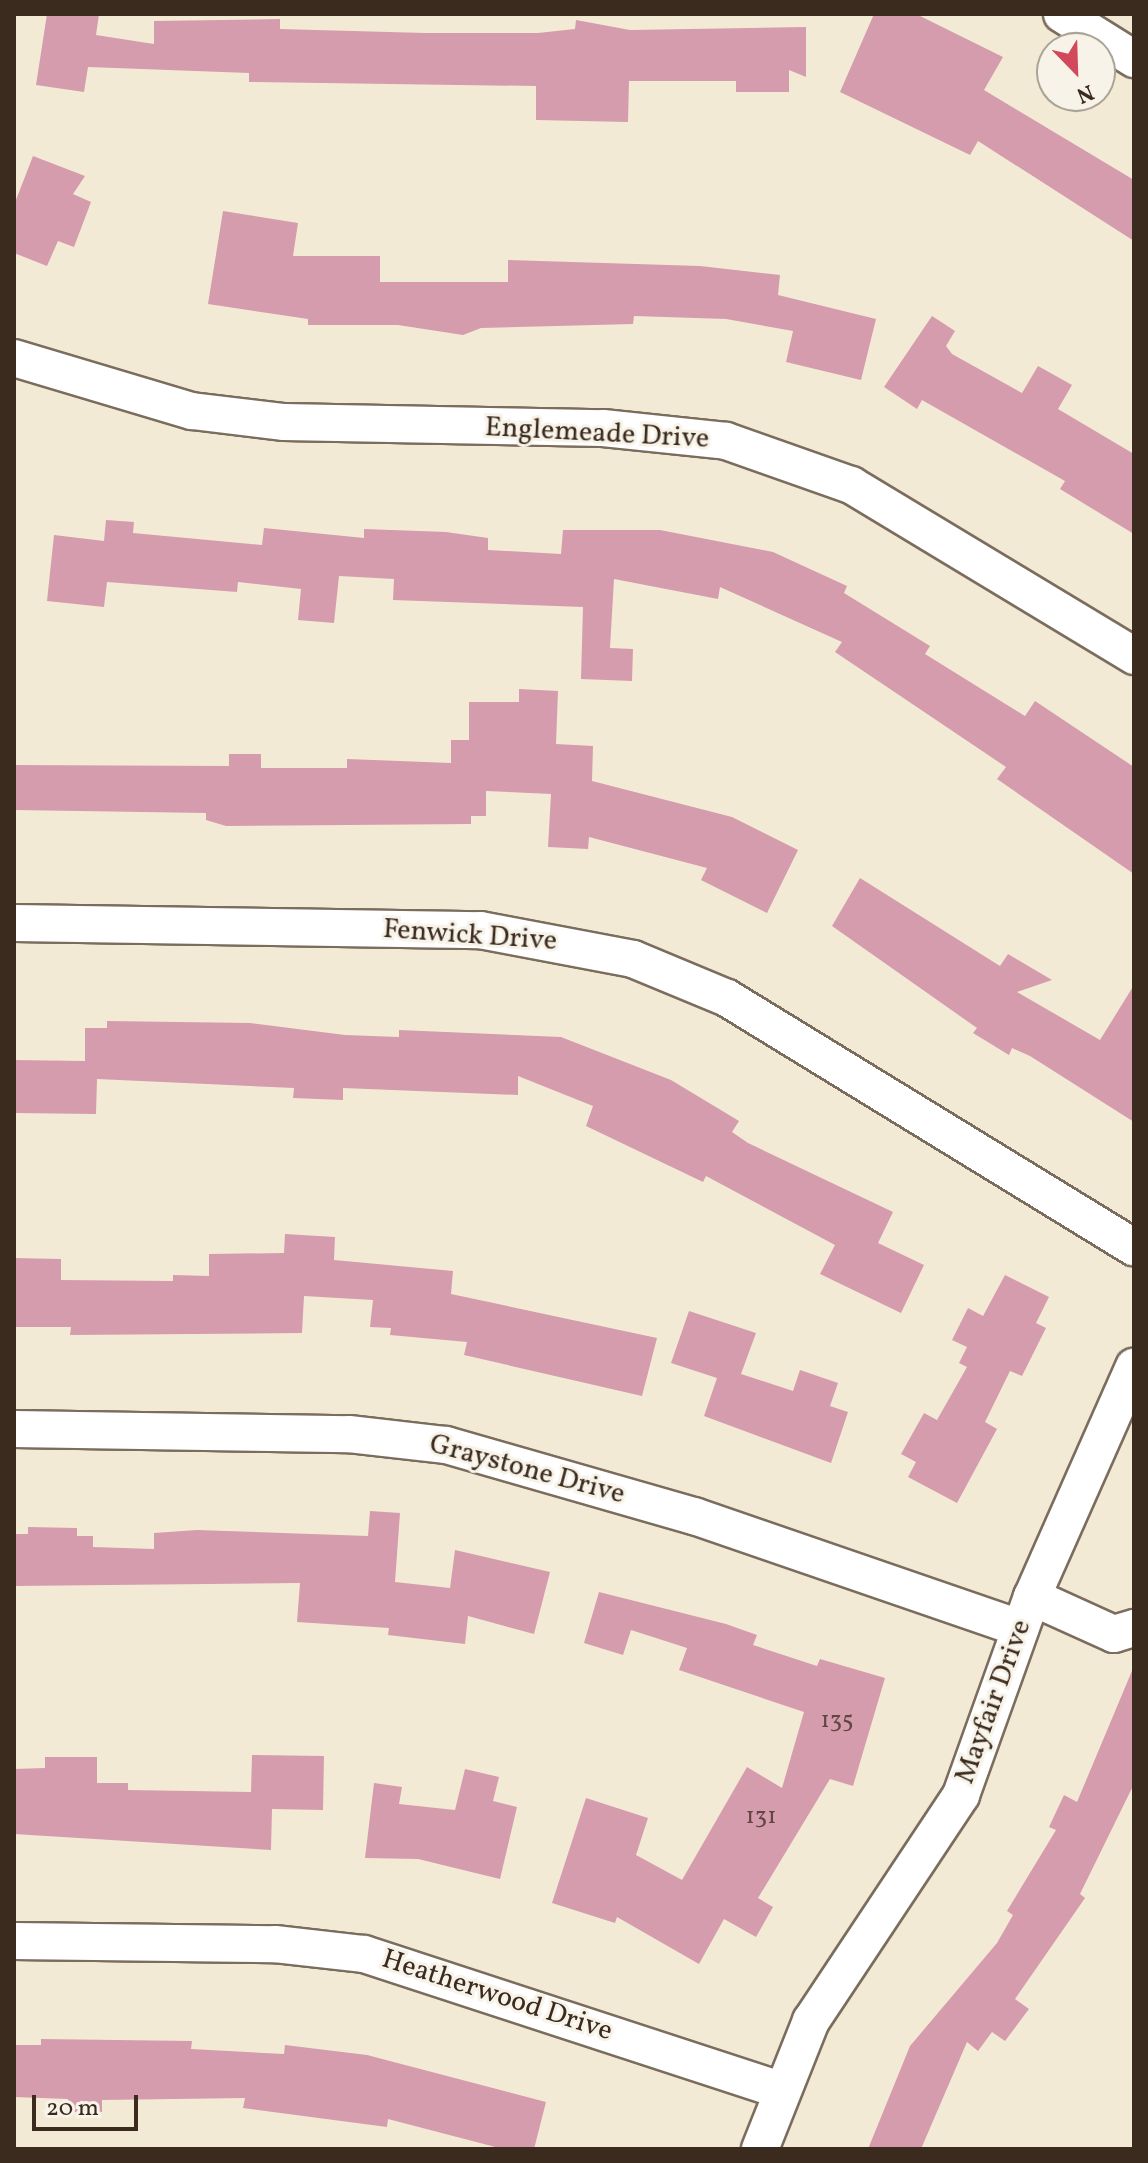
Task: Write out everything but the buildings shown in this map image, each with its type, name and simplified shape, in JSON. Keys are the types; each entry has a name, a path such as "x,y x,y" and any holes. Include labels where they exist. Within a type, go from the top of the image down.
{"street":[{"path":"1062,14 1134,59"},
{"name":"Englemeade Drive","path":"14,358 192,411 284,422 603,428 726,441 851,485 1134,656"},
{"name":"Fenwick Drive","path":"14,923 480,930 633,959 727,998 1134,1247"},
{"name":"Mayfair Drive","path":"760,2149 780,2090 837,1977 961,1795 1026,1613 1134,1367"},
{"name":"Graystone Drive","path":"14,1429 349,1434 446,1445 1026,1613 1114,1634 1134,1628"},
{"name":"Heatherwood Drive","path":"14,1941 275,1944 364,1954 780,2090"}]}
